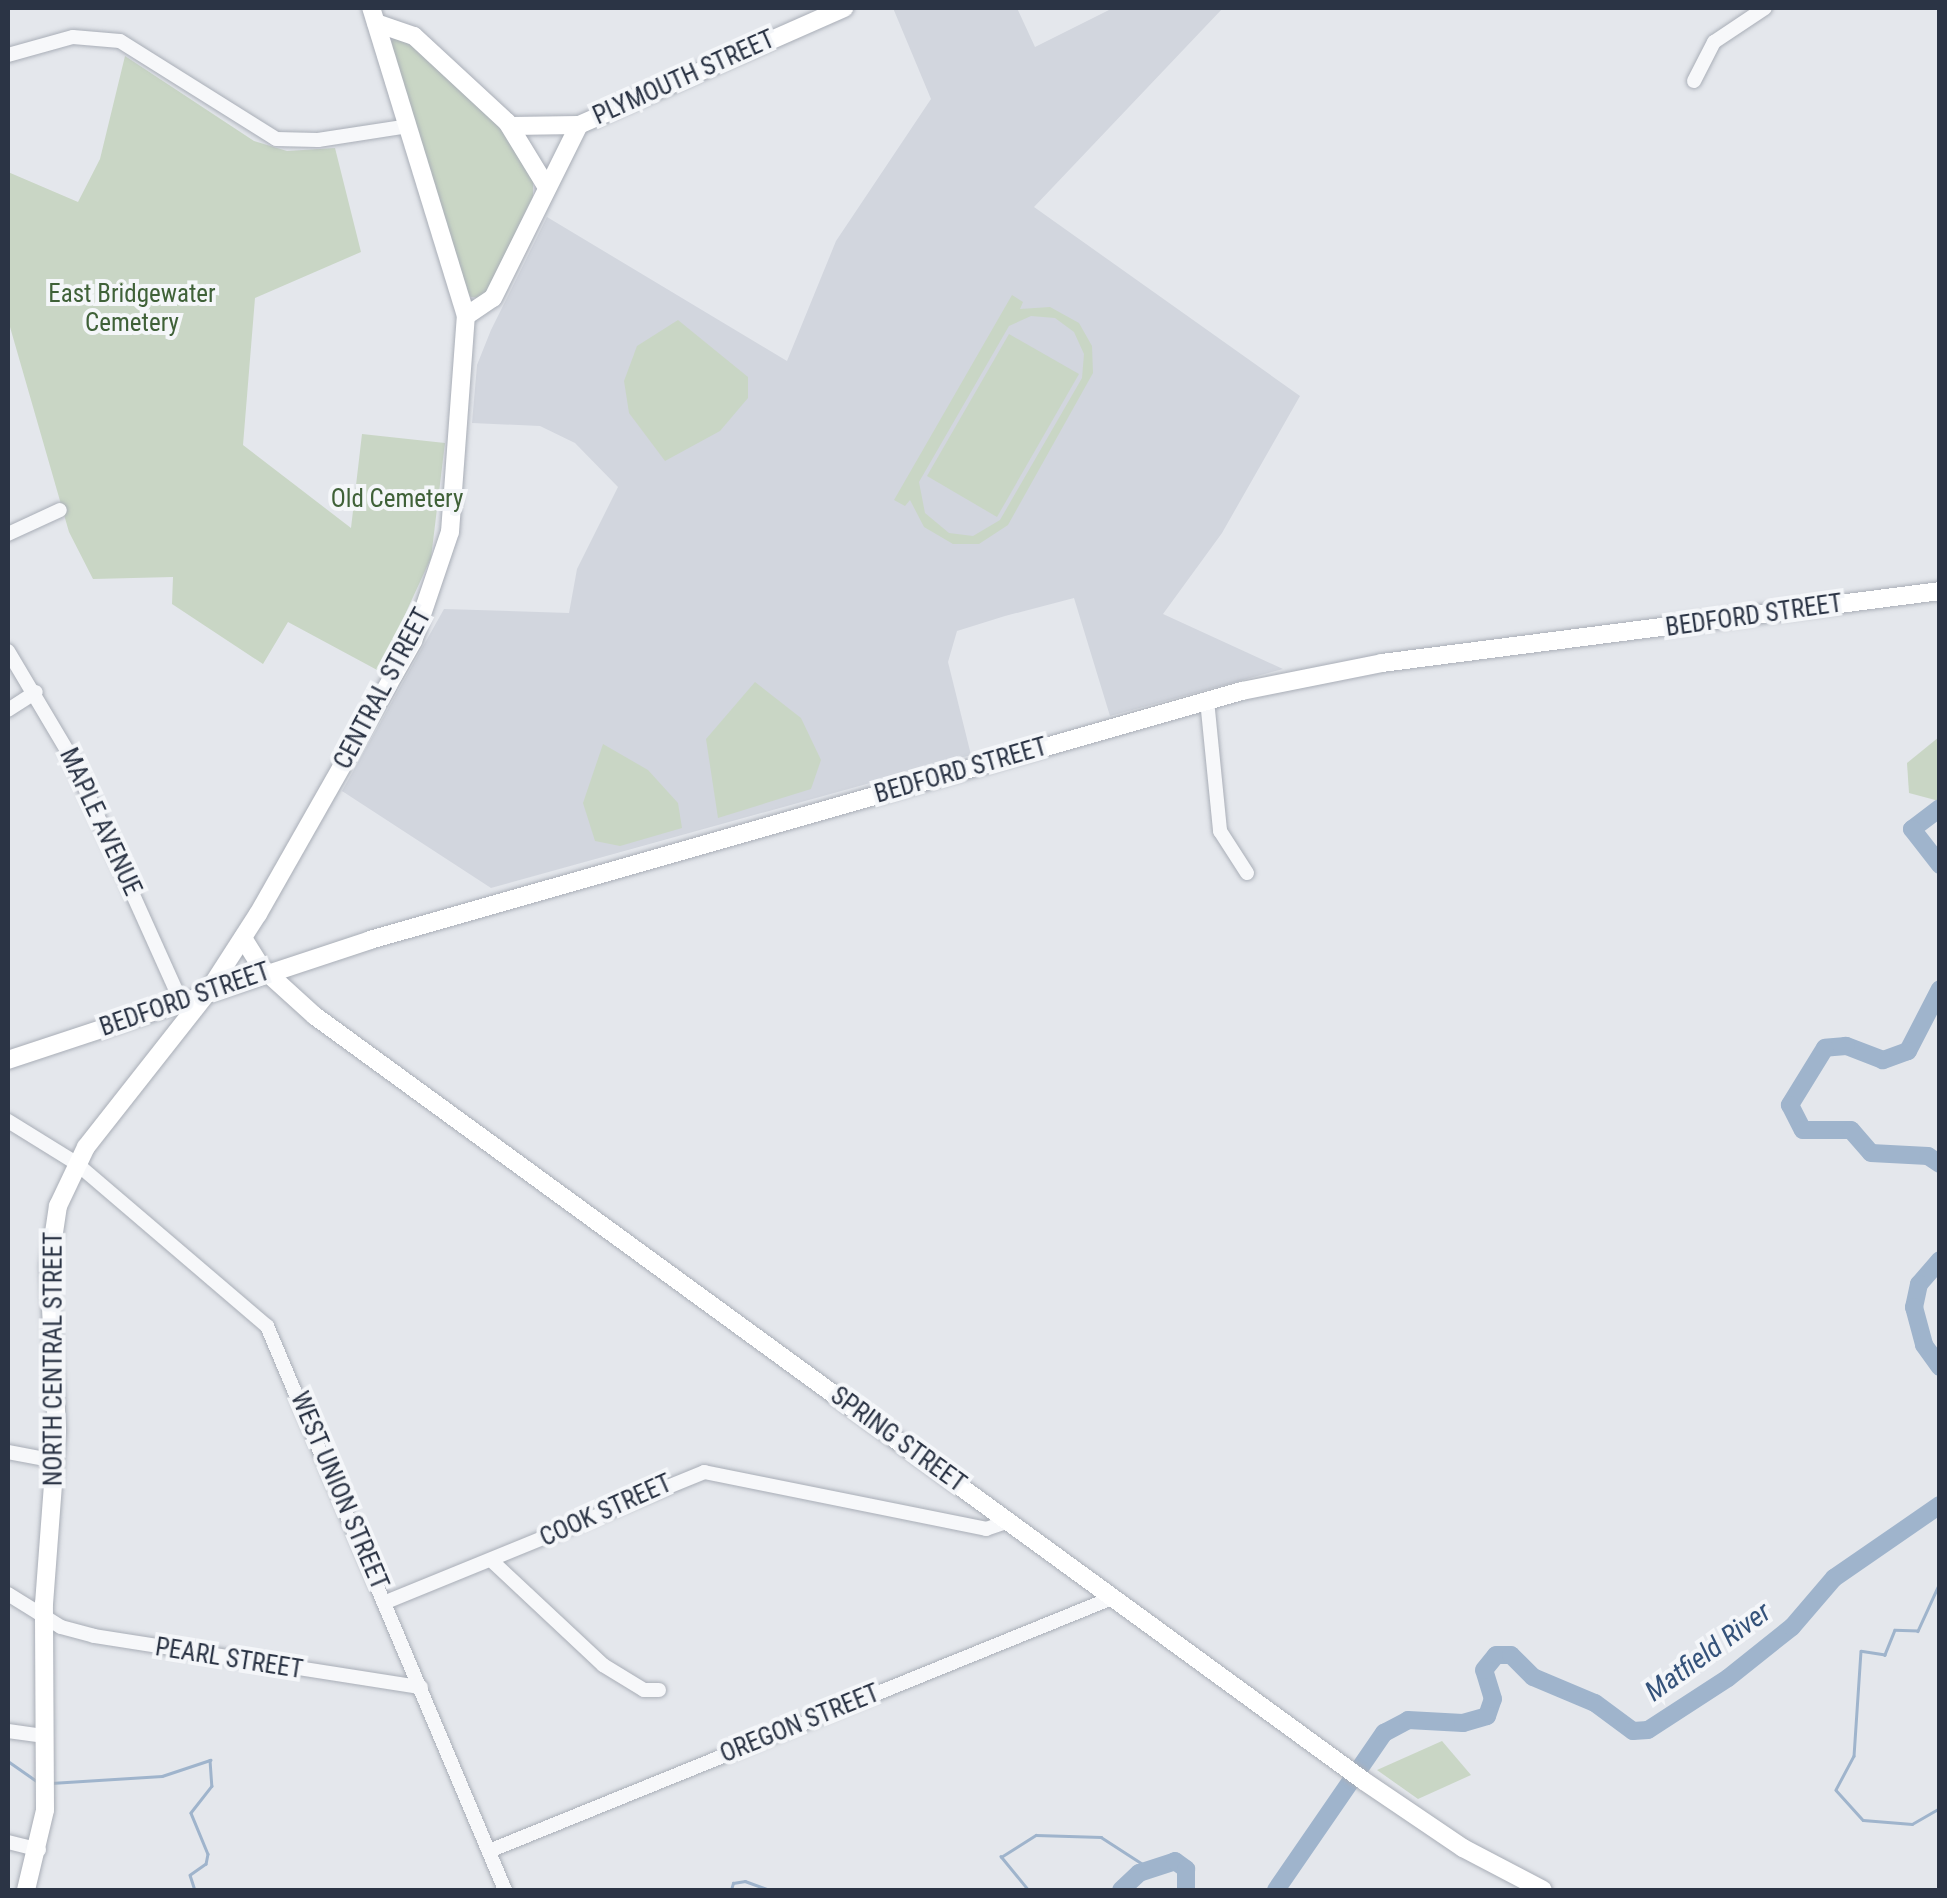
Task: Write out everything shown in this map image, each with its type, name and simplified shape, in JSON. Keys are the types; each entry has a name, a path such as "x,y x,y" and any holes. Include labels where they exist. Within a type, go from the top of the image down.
{"main road":[{"name":"PLYMOUTH STREET","path":"511,126 579,125 844,8"},
{"name":"CENTRAL STREET","path":"207,993 243,938 433,597 450,532 466,316 373,15"},
{"path":"373,15 414,36 511,126 546,186"},
{"name":"PLYMOUTH STREET","path":"466,316 494,298 579,125"},
{"name":"BEDFORD STREET","path":"8,1060 266,972 1207,700 1372,665 1940,591"},
{"name":"SPRING STREET","path":"243,938 266,972 312,1014 1364,1782 1450,1840 1543,1890"},
{"name":"NORTH CENTRAL STREET","path":"26,1890 38,1850 46,1782 44,1613 56,1461 50,1266 58,1206 76,1163 207,993"}],"street":[{"path":"1694,82 1714,42 1765,8"},
{"path":"8,55 89,36 120,41 276,139 335,138 408,126"},
{"path":"8,534 60,510"},
{"name":"MAPLE AVENUE","path":"8,651 36,692 181,1000"},
{"path":"8,710 36,692"},
{"path":"1207,700 1220,830 1247,873"},
{"name":"WEST UNION STREET","path":"8,1120 76,1163 267,1326 505,1890"},
{"path":"8,1452 56,1461"},
{"name":"COOK STREET","path":"386,1602 493,1562 704,1472 986,1529 1008,1521"},
{"path":"493,1562 603,1665 644,1690 659,1690"},
{"name":"PEARL STREET","path":"8,1594 44,1613 60,1627 94,1636 420,1687"},
{"name":"OREGON STREET","path":"488,1851 1112,1598"},
{"path":"8,1731 45,1736"},
{"path":"8,1842 38,1850"}],"shaded area":[{"path":"893,8 1017,8 1035,47 1113,8 1223,8 1034,207 1300,396 1222,533 1163,614 1283,669 1110,716 1074,598 1005,616 957,631 948,662 971,755 491,888 342,791 444,609 569,613 577,569 618,487 575,443 540,426 472,423 477,365 491,330 547,217 787,361 836,241 931,99"}],"green space":[{"path":"396,35 405,35 510,135 533,179 533,196 484,299 466,296 388,47"},
{"name":"East Bridgewater Cemetery","path":"125,56 254,141 287,151 335,148 361,252 255,298 243,445 351,528 362,434 445,443 431,558 379,671 288,622 263,664 172,604 173,577 93,579 69,532 8,320 8,172 78,202 100,159"},
{"path":"1012,295 1023,302 1020,309 1050,307 1079,323 1092,346 1093,373 1008,525 979,544 953,544 924,527 910,500 905,506 894,500","holes":["1031,316 1055,318 1074,332 1084,354 1082,378 1000,520 973,536 949,533 925,513 919,482 1009,326"]},
{"path":"678,320 748,377 748,398 720,431 665,461 629,413 624,381 637,346"},
{"path":"1009,334 1079,374 997,517 927,476"},
{"path":"755,682 801,718 821,760 811,789 718,818 706,739"},
{"path":"1939,737 1940,801 1909,793 1907,763"},
{"path":"603,744 648,770 678,803 682,828 620,846 595,841 583,803"},
{"path":"1442,1741 1471,1775 1418,1799 1377,1770"}],"waterway":[{"name":"Matfield River","path":"1940,808 1912,829 1940,865"},
{"name":"Matfield River","path":"1940,989 1908,1051 1883,1060 1846,1046 1825,1048 1790,1105 1803,1130 1851,1130 1871,1153 1928,1156 1940,1164"},
{"name":"Matfield River","path":"1940,1260 1919,1284 1914,1307 1924,1345 1940,1367"},
{"name":"Matfield River","path":"1276,1890 1384,1733 1408,1720 1463,1723 1487,1716 1493,1699 1484,1670 1496,1655 1511,1655 1533,1677 1595,1703 1633,1731 1648,1730 1728,1678 1792,1627 1834,1578 1940,1505"},
{"path":"1940,1583 1918,1631 1895,1630 1885,1655 1861,1651 1854,1756 1836,1790 1863,1820 1912,1824 1940,1808"},
{"path":"51,1783 162,1776 210,1760 212,1786 191,1813 208,1854 206,1864 190,1875 195,1890"},
{"path":"8,1761 38,1782"},
{"path":"1028,1890 1001,1857 1036,1835 1101,1837 1149,1868"},
{"name":"Matfield River","path":"1121,1890 1139,1873 1175,1861 1186,1869 1186,1890"},
{"path":"731,1890 733,1883 745,1881 770,1890"}],"park label":[{"name":"Old Cemetery","path":"397,499"}]}
